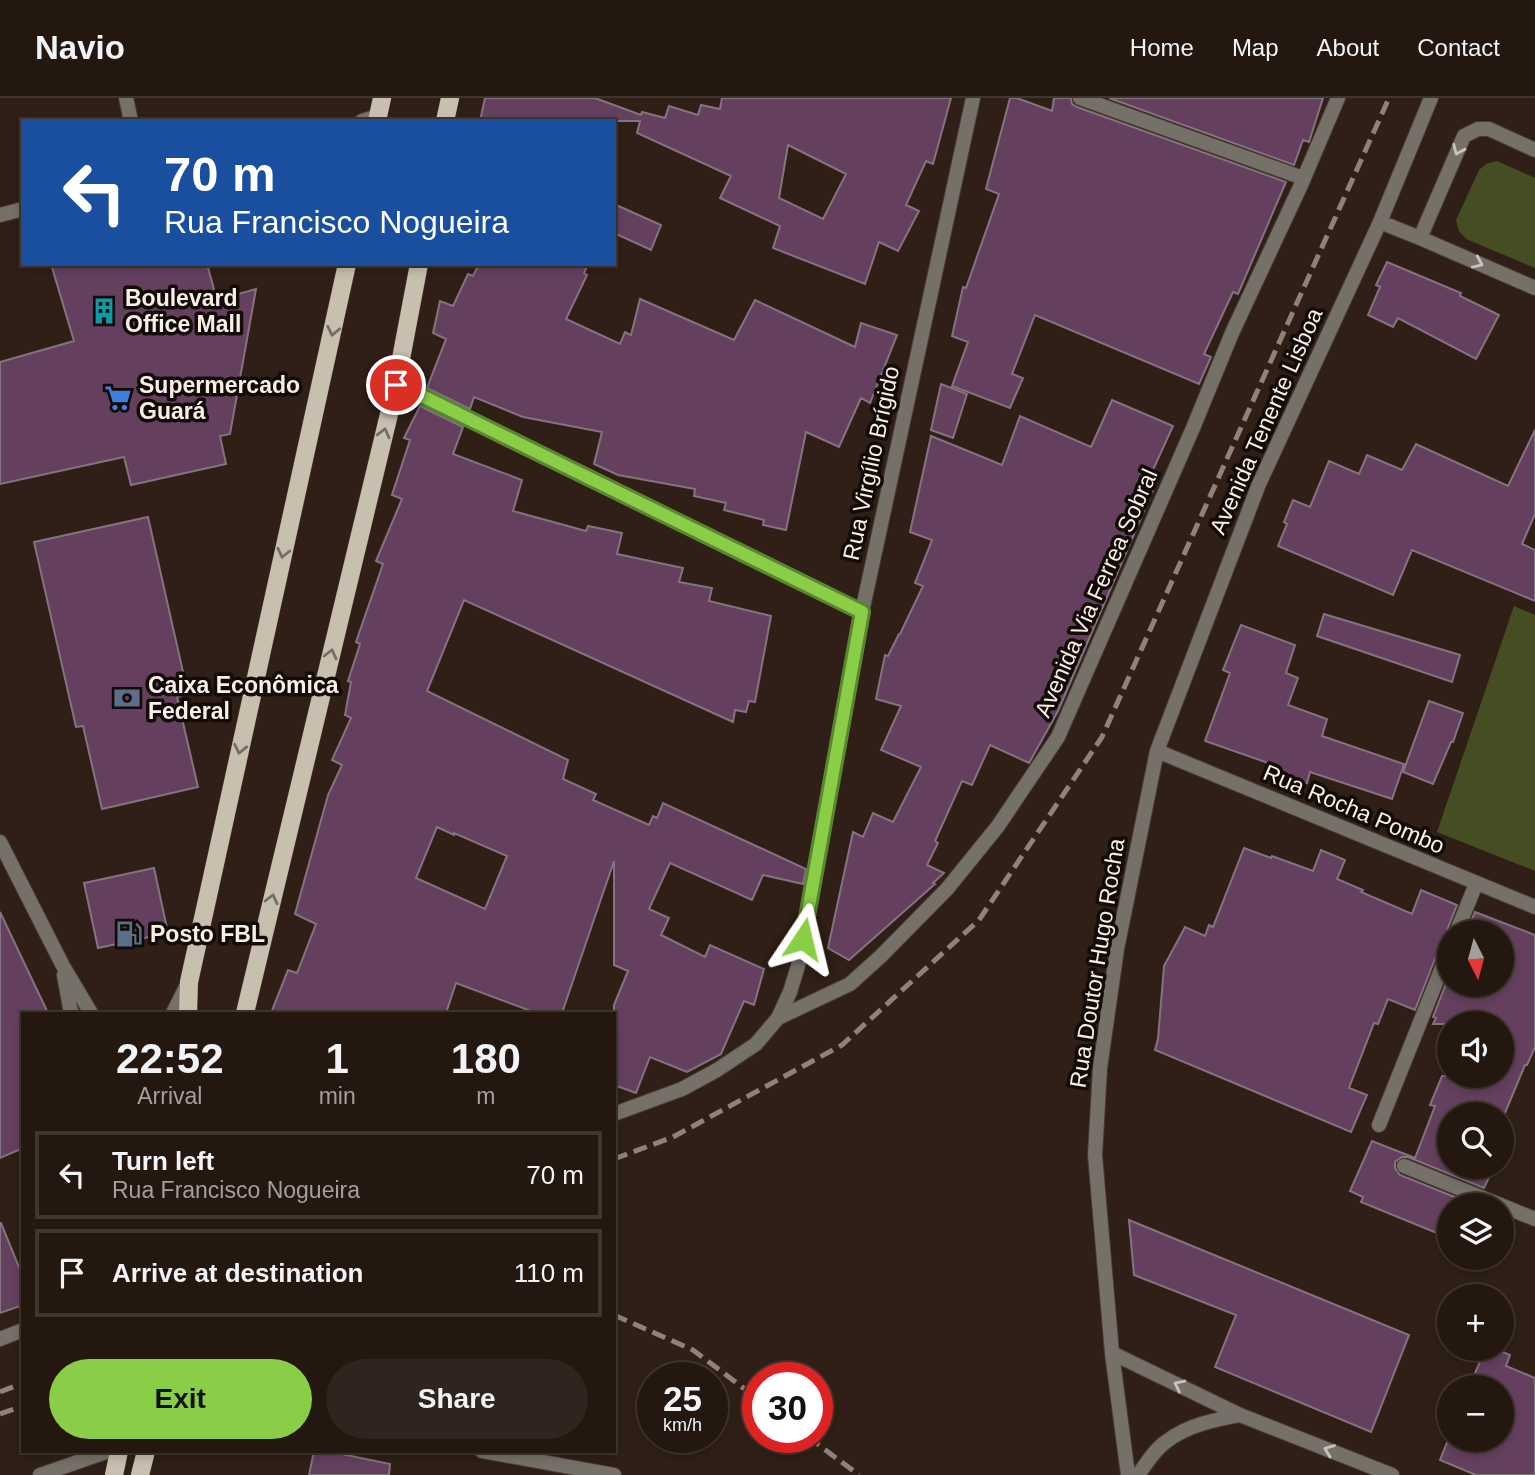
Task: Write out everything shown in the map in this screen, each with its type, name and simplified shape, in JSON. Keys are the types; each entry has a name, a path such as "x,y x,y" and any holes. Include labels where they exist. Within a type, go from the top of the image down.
{"main road":[{"path":"372,119 382,98"},
{"path":"445,119 450,98"},
{"path":"188,1012 189,982 347,266"},
{"path":"245,1012 396,385 419,266"},
{"path":"114,1475 119,1453"},
{"path":"141,1475 146,1453"}],"street":[{"path":"126,98 131,119"},
{"name":"Rua Virgílio Brígido","path":"616,1113 682,1089 756,1044 778,1018 790,992 798,966 862,612 973,98"},
{"path":"1080,98 1303,178"},
{"name":"Avenida Via Ferrea Sobral","path":"778,1018 850,984 881,956 947,889 998,826 1058,737 1232,333 1338,98"},
{"name":"Avenida Tenente Lisboa","path":"1157,751 1259,484 1380,222 1428,105"},
{"path":"1420,238 1464,135 1478,129 1489,129 1535,150"},
{"path":"0,215 21,210"},
{"path":"1380,222 1535,288"},
{"path":"396,385 862,612"},
{"name":"Rua Rocha Pombo","path":"1157,751 1535,907"},
{"name":"Rua Doutor Hugo Rocha","path":"1128,1475 1112,1353 1095,1155 1100,1068 1117,948 1157,751"},
{"path":"0,842 62,966 90,1012"},
{"path":"1461,920 1476,884"},
{"path":"62,966 72,1012"},
{"path":"1379,1125 1437,980"},
{"path":"174,1012 189,982"},
{"path":"1404,1166 1535,1219"},
{"path":"0,1339 21,1332"},
{"path":"1112,1353 1240,1415 1392,1475"},
{"path":"1138,1475 1165,1442 1211,1420 1240,1415"},
{"path":"40,1475 103,1453"},
{"path":"493,1453 614,1475"}],"green space":[{"path":"1497,161 1535,178 1535,268 1466,239 1459,231 1456,220 1479,170 1486,164"},
{"path":"1514,606 1535,615 1535,871 1437,832"}],"building":[{"path":"485,98 595,98 641,115 642,112 665,118 669,106 698,115 701,105 720,109 722,98 951,98 933,164 926,161 906,205 919,211 898,251 879,242 865,284 773,248 780,226 720,198 731,176 637,133 640,121 480,119","holes":["788,145 846,174 823,219 779,198"]},
{"path":"1010,98 1052,111 1054,98 1071,98 1072,104 1077,107 1286,182 1238,294 1233,292 1204,354 1211,357 1199,384 1035,315 1012,374 1023,378 1010,408 952,386 968,342 952,336 963,287 966,288 999,194 986,189"},
{"path":"1109,98 1323,98 1309,142 1303,140 1294,165"},
{"path":"616,205 661,225 651,250 616,234"},
{"path":"1387,262 1461,293 1460,296 1499,315 1476,359 1398,318 1393,327 1368,315 1380,287 1376,285"},
{"name":"Supermercado Guará","path":"52,266 208,266 217,300 256,289 230,434 220,436 226,464 131,485 124,457 0,484 0,362 74,341"},
{"path":"478,266 587,266 584,273 587,275 566,319 620,344 625,332 631,335 640,299 734,340 755,300 855,347 861,323 897,335 870,403 861,398 839,447 806,432 786,530 763,525 764,520 724,510 726,503 694,496 695,489 618,475 594,464 602,432 523,417 474,397 470,409 427,388 446,339 433,333 440,301 453,306 468,274 473,276"},
{"path":"941,384 967,394 953,438 931,430"},
{"path":"1112,400 1173,426 1152,472 1159,476 1058,711 1029,763 990,745 972,785 962,781 935,841 938,843 927,865 944,873 849,960 828,948 853,832 863,837 873,813 893,822 921,767 881,750 901,706 876,699 885,655 888,656 923,586 915,583 932,540 910,532 931,436 1002,465 1020,416 1091,447"},
{"path":"420,406 463,427 453,454 522,480 513,511 586,531 588,526 622,533 617,554 683,568 679,582 712,588 709,601 771,616 755,702 749,701 746,712 735,710 733,722 464,600 427,691 568,760 563,779 596,794 593,800 649,825 653,816 657,818 663,803 806,869 803,884 763,875 752,900 670,863 649,909 669,918 661,935 705,957 710,945 764,969 754,1005 744,1001 721,1054 687,1072 650,1057 636,1093 616,1086 614,1005 628,971 614,965 614,861 562,1012 533,1012 456,983 446,1012 271,1012 288,970 297,973 316,924 295,914 328,795 342,765 332,760 351,718 345,715 351,682 348,681 360,644 356,642 383,564 376,561 402,499 392,495 410,440 404,438","holes":["437,827 507,856 485,909 416,878"]},
{"path":"1535,430 1535,514 1522,544 1535,550 1535,601 1412,550 1393,595 1278,546 1293,500 1310,507 1329,461 1359,474 1367,455 1402,470 1416,444 1508,486"},
{"path":"148,517 188,694 177,697 198,787 102,809 83,726 76,727 34,542"},
{"path":"1324,614 1460,655 1452,682 1317,636"},
{"path":"1241,625 1295,645 1286,673 1298,678 1288,705 1327,719 1322,736 1404,764 1392,799 1310,772 1307,783 1272,772 1274,765 1205,741 1230,673 1223,670"},
{"path":"1429,701 1463,713 1433,784 1403,772"},
{"path":"1244,848 1313,871 1321,850 1345,860 1337,879 1412,914 1421,890 1457,905 1451,920 1437,920 1437,954 1415,1010 1388,999 1378,1024 1374,1023 1349,1088 1367,1095 1351,1132 1155,1050 1164,966 1185,927 1205,936 1209,925 1213,927"},
{"path":"154,868 168,933 98,948 84,883"},
{"path":"0,912 48,1012 21,1012 21,1149 0,1158"},
{"path":"1475,912 1496,920 1472,920"},
{"path":"1514,927 1535,935 1535,1047 1510,1102 1437,1102 1437,1169 1408,1157 1402,1157 1395,1162 1395,1168 1400,1175 1445,1193 1437,1193 1437,1233 1361,1202 1363,1197 1350,1191 1372,1141 1415,1158 1435,1106 1430,1105 1437,1088 1514,1088 1514,1011 1437,1011 1437,1024 1433,1024 1436,1018 1433,1017 1440,998 1514,998"},
{"path":"1462,1179 1488,1179 1484,1188"},
{"path":"1129,1220 1409,1335 1371,1432 1215,1367 1236,1315 1134,1275"},
{"path":"1,1223 21,1272 21,1306 0,1313"},
{"path":"1480,1361 1508,1361 1506,1366 1535,1378 1535,1475 1476,1475 1440,1460 1443,1452 1514,1452 1514,1375 1474,1375"},
{"path":"314,1453 337,1453 390,1464 389,1475 309,1475"}],"railway":[{"path":"616,1158 673,1137 842,1045 979,920 1102,737 1389,98"},
{"path":"616,1316 693,1350 742,1387"},
{"path":"0,1392 21,1384"},
{"path":"0,1414 21,1407"},
{"path":"829,1453 859,1475"}],"place":[{"name":"Boulevard Office Mall","path":"104,311"},
{"name":"Supermercado Guará","path":"118,398"},
{"name":"Caixa Econômica Federal","path":"127,698"},
{"name":"Posto FBL","path":"129,934"}],"route":[{"path":"396,385 862,612 803,939"}]}
